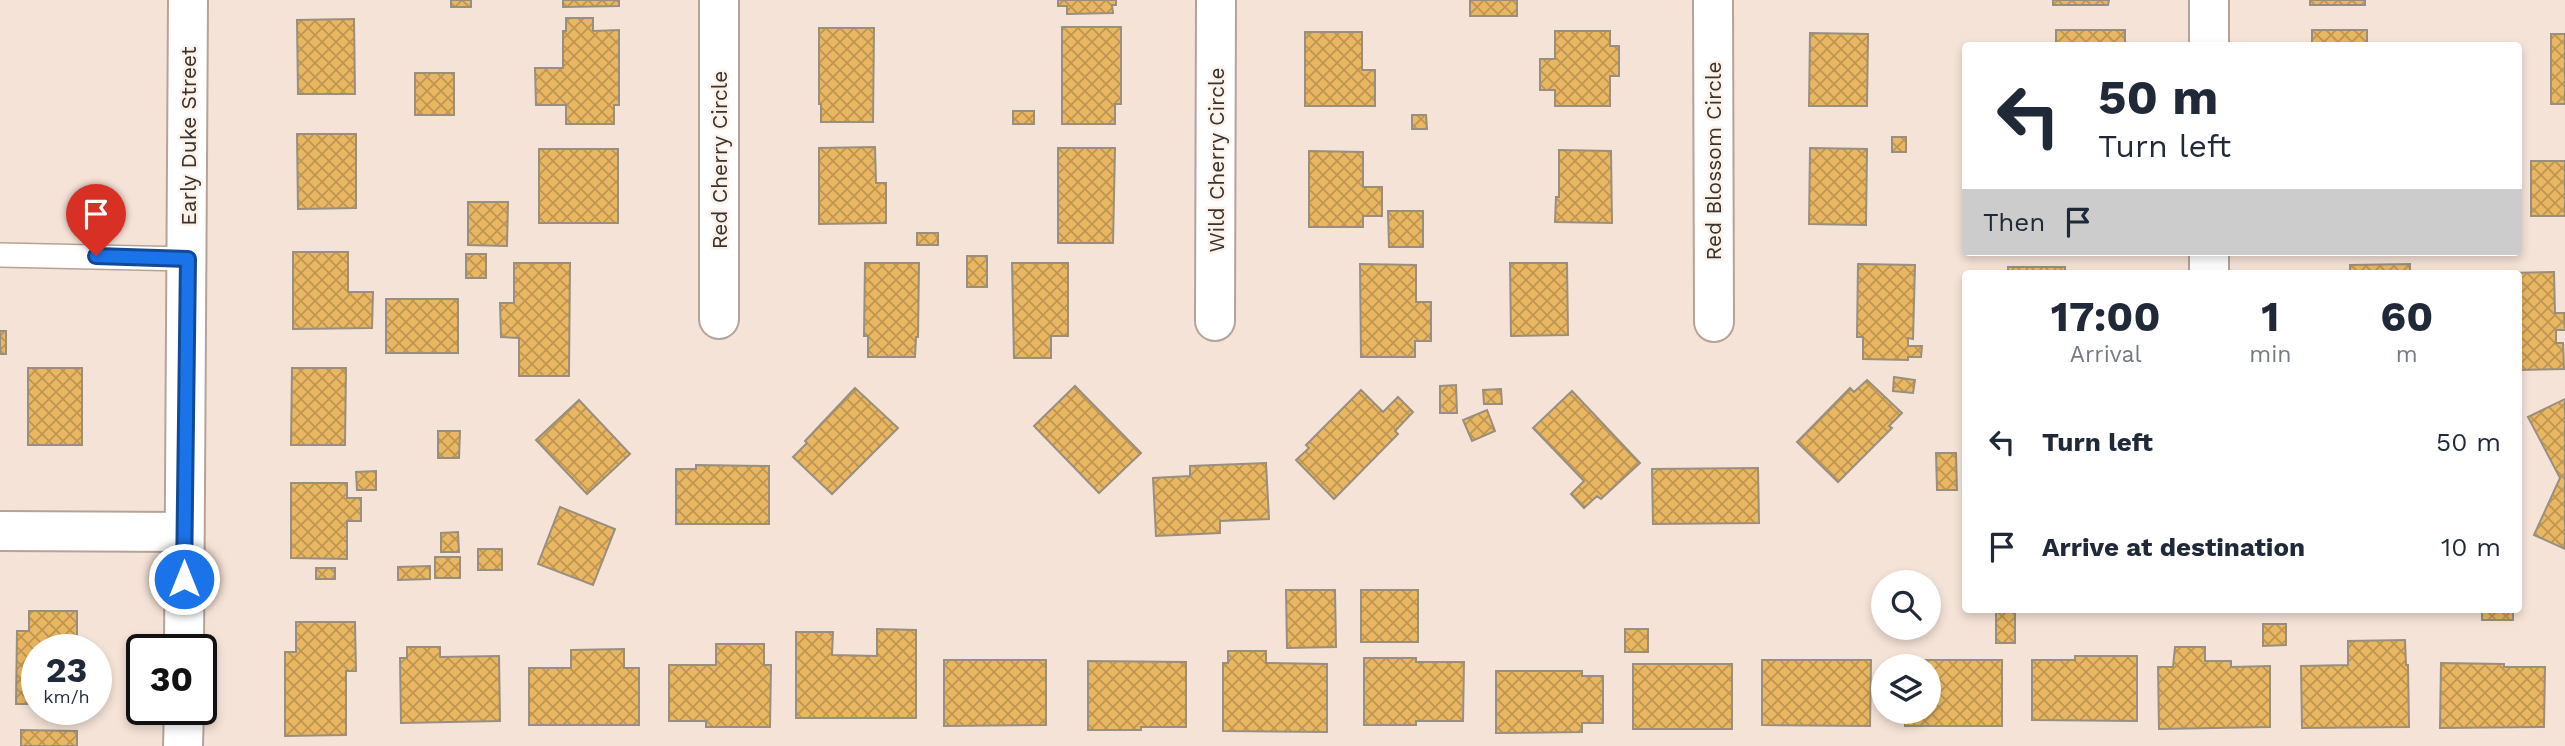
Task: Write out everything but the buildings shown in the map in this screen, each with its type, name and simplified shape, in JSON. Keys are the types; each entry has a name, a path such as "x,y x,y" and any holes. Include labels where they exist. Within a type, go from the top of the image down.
{"street":[{"name":"Early Duke Street","path":"184,634 188,0"},
{"name":"Red Cherry Circle","path":"719,0 719,319"},
{"name":"Wild Cherry Circle","path":"1215,321 1216,0"},
{"name":"Red Blossom Circle","path":"1713,0 1714,322"},
{"path":"2209,0 2209,42"},
{"path":"0,531 184,532"},
{"path":"183,746 184,725"}],"lane":[{"path":"0,255 188,259"}],"route":[{"path":"96,256 188,259 184,579"}]}
